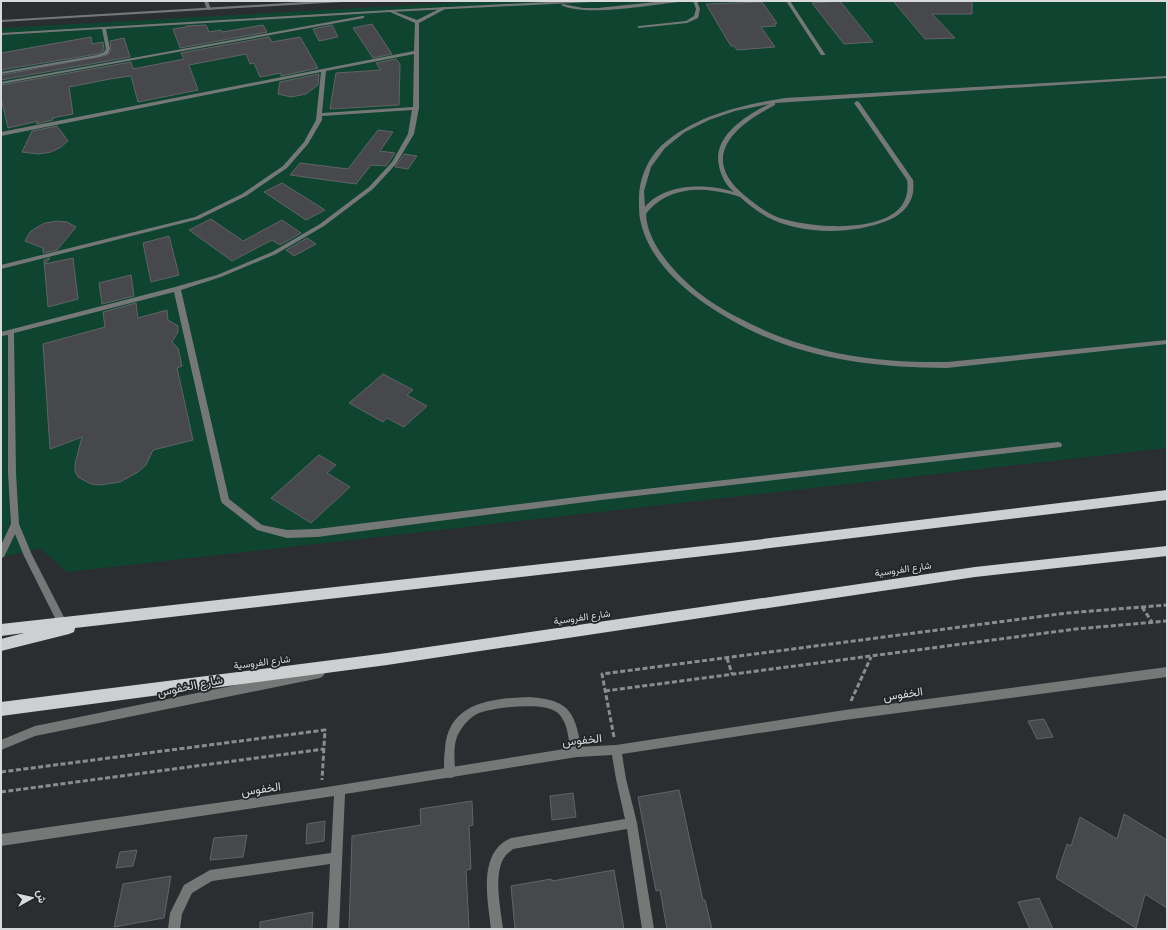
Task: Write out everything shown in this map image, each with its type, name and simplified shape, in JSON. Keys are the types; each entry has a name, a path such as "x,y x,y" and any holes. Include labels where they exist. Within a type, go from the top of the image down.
{"highway":[{"path":"1,630 904,527 1167,494"},
{"name":"شارع الفروسية","path":"1,709 387,660 975,572 1167,551"},
{"path":"1,645 106,618"}],"street":[{"path":"206,1 210,9"},
{"path":"1,21 342,1"},
{"path":"1,34 390,11 592,1"},
{"path":"550,3 583,9 598,9 678,1"},
{"path":"638,27 687,22 696,17 698,9 695,1"},
{"path":"788,1 823,54"},
{"path":"417,22 446,8"},
{"path":"1,83 390,11 417,22"},
{"path":"1,334 177,289 219,276 274,253 322,225 371,188 394,163 410,134 416,108 417,22"},
{"path":"1,73 98,56 106,53 108,49 104,28"},
{"path":"1,134 417,52"},
{"path":"1,267 196,218 244,195 285,167 306,143 319,120 324,70"},
{"path":"1167,77 785,100 745,106 720,113 695,124 674,137 658,153 646,172 640,193 642,215 648,238 663,262 697,294 726,313 759,330 800,346 824,353 874,363 923,366 947,365 1167,342"},
{"path":"785,100 748,117 735,128 723,146 720,158 722,172 730,185 756,208 775,218 798,225 824,228 870,225 887,219 902,210 910,199 912,193 910,180 857,103"},
{"path":"319,115 416,108"},
{"path":"642,215 648,205 654,201 667,194 683,190 700,188 718,190 743,198"},
{"path":"177,289 225,501 260,528 287,534 317,533 601,497 1058,445"},
{"path":"11,332 12,473 15,524 28,556 62,623"},
{"path":"1,554 15,524"},
{"name":"شارع الخفوس","path":"1,745 36,731 387,660"},
{"name":"الخفوس","path":"1,840 321,793 577,752 616,750 845,715 1167,672"},
{"path":"450,773 450,743 452,734 464,717 482,708 537,701 548,703 559,708 570,720 577,752"},
{"path":"616,750 621,779 632,823 648,929"},
{"path":"334,929 340,790"},
{"path":"497,929 493,867 499,853 506,846 632,823"},
{"path":"174,929 176,913 188,889 210,876 336,858"}],"path":[{"path":"616,750 602,674 1067,613 1167,605"},
{"path":"1142,607 1152,622"},
{"path":"605,691 1076,630 1167,621"},
{"path":"845,715 871,656"},
{"path":"727,658 732,674"},
{"path":"1,772 326,730 321,793"},
{"path":"1,792 324,749"}],"green space":[{"path":"484,1 1167,1 1167,448 67,572 40,548 1,558 1,28"}],"building":[{"path":"840,1 873,42 844,44 812,3"},
{"path":"893,1 972,1 972,14 932,14 955,38 925,39"},
{"path":"762,2 777,23 774,24 776,26 761,27 775,47 737,50 734,46 731,46 706,4"},
{"path":"372,24 392,54 373,58 353,28"},
{"path":"206,25 209,32 221,30 222,32 263,25 267,32 180,48 173,29 186,26"},
{"path":"332,25 338,37 319,41 313,29"},
{"path":"91,37 92,44 103,42 103,51 97,54 1,70 1,53"},
{"path":"269,37 272,42 300,37 318,68 281,76 281,73 260,77 254,63 250,64 246,54 189,65 198,90 138,102 131,76 110,79 69,87 73,114 52,118 53,120 36,124 38,121 8,128 1,98 1,85 131,62 133,69 184,59 181,53"},
{"path":"124,38 130,57 1,80 1,75 108,55 111,50 110,41"},
{"path":"396,59 400,64 399,105 330,109 336,73 381,70 376,63"},
{"path":"319,74 318,85 306,94 291,97 278,94 280,82"},
{"path":"57,126 68,141 61,147 51,152 39,154 22,152 32,131"},
{"path":"378,130 393,132 380,151 395,153 386,166 371,165 356,184 290,175 300,163 348,169"},
{"path":"404,154 417,156 408,169 395,167"},
{"path":"282,183 325,210 306,220 264,192"},
{"path":"211,219 243,241 282,220 301,233 280,245 272,240 232,261 189,230"},
{"path":"57,221 67,222 76,227 57,250 43,253 43,248 25,241 30,232 34,229 45,223"},
{"path":"169,236 179,275 151,282 143,243"},
{"path":"307,238 316,244 294,256 286,250"},
{"path":"50,258 45,264 73,258 78,299 48,307 44,260"},
{"path":"131,275 134,296 102,304 99,283"},
{"path":"136,303 138,318 167,310 168,320 178,326 178,332 172,342 178,348 182,366 177,368 193,440 153,450 146,465 138,472 120,482 100,485 91,484 78,477 75,471 75,464 82,437 50,449 43,344 105,327 103,312"},
{"path":"383,374 413,390 407,395 427,406 404,427 387,418 383,422 349,403"},
{"path":"319,455 336,465 327,473 350,487 311,523 271,498"},
{"path":"1044,719 1053,737 1037,739 1028,721"},
{"path":"679,790 703,900 705,900 712,929 667,929 660,890 656,891 638,797"},
{"path":"573,793 576,817 552,820 550,796"},
{"path":"472,801 473,825 469,826 471,869 466,870 469,929 349,929 352,836 421,825 420,809"},
{"path":"1124,814 1167,840 1167,908 1145,894 1136,928 1056,878 1067,844 1071,846 1080,817 1117,839"},
{"path":"325,821 324,841 306,844 307,824"},
{"path":"247,835 243,857 210,860 214,838"},
{"path":"137,850 133,866 116,868 120,852"},
{"path":"614,870 624,929 515,929 511,886 551,879 552,881"},
{"path":"171,876 164,918 114,927 123,884"},
{"path":"1039,898 1053,929 1030,929 1018,902"},
{"path":"313,912 312,929 260,929 260,922"}]}
